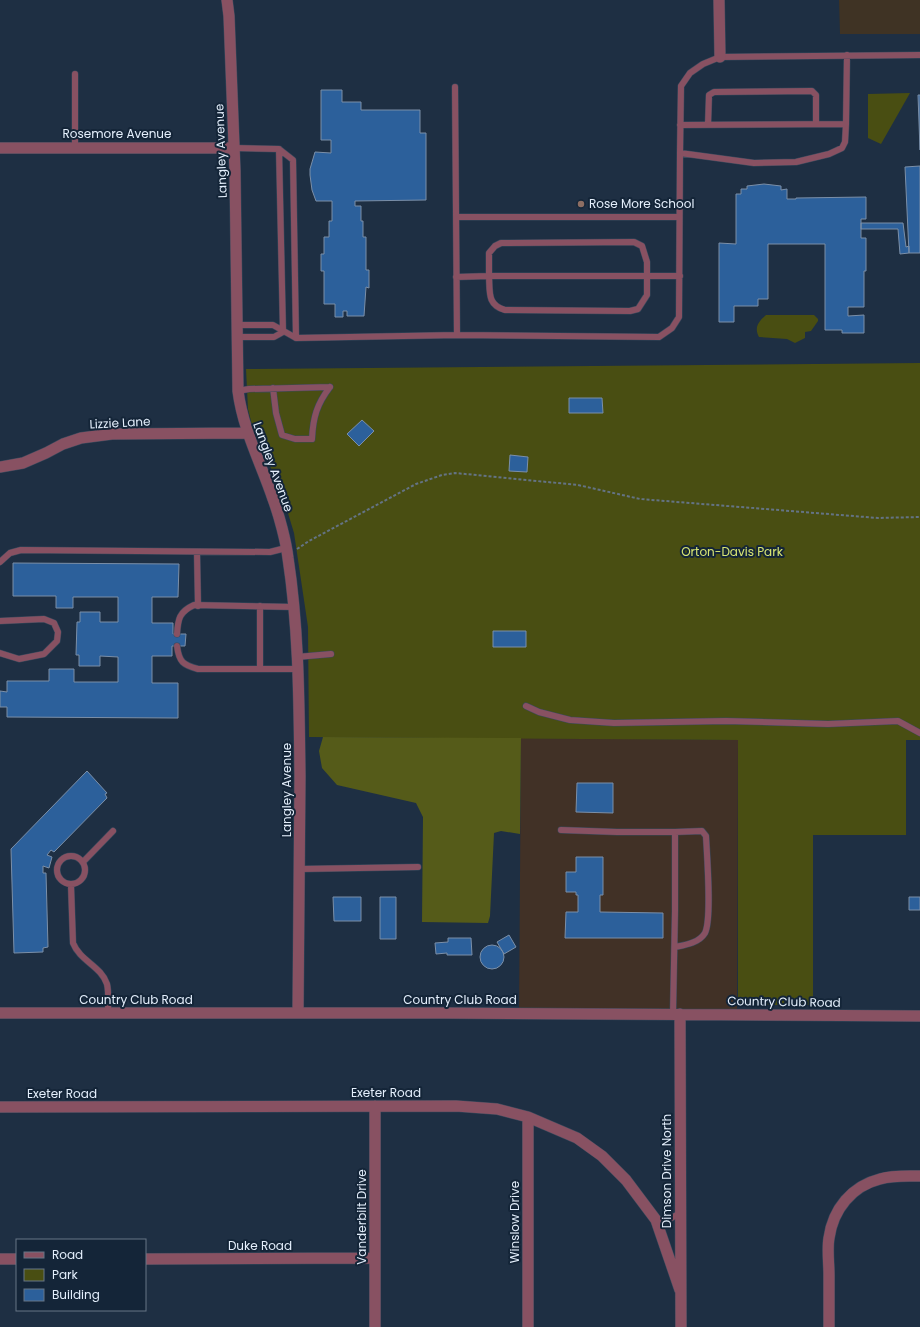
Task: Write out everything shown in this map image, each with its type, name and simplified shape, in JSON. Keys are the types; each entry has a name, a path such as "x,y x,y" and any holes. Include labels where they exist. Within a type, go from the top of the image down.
{"street":[{"name":"Langley Avenue","path":"227,0 229,16 234,148 238,391 242,417 247,434 274,500 287,552 295,607 299,696 300,869 298,1014"},
{"path":"719,0 720,57"},
{"name":"Rosemore Avenue","path":"0,148 234,148"},
{"name":"Lizzie Lane","path":"0,467 22,463 63,444 82,438 112,434 247,434"},
{"name":"Country Club Road","path":"0,1013 677,1014 920,1016"},
{"name":"Dimson Drive North","path":"677,1014 680,1327"},
{"name":"Vanderbilt Drive","path":"375,1106 375,1327"},
{"name":"Exeter Road","path":"0,1107 456,1106 497,1109 528,1117 577,1138 602,1156 626,1180 656,1220 680,1290"},
{"name":"Winslow Drive","path":"528,1117 528,1327"},
{"path":"829,1327 829,1238 833,1222 840,1208 852,1193 864,1185 880,1179 895,1176 920,1176"},
{"name":"Duke Road","path":"146,1259 375,1258"},
{"path":"0,1259 16,1259"}],"lane":[{"path":"680,152 754,163 796,162 829,154 842,148 845,142 846,124 847,55"},
{"path":"236,325 273,325 296,338 659,336 672,328 680,317 679,217 681,86 690,73 702,64 720,57 920,55"},
{"path":"75,74 75,147"},
{"path":"455,87 457,336"},
{"path":"708,125 709,95 714,92 767,91 812,91 816,95 816,124"},
{"path":"680,125 846,124"},
{"path":"234,148 279,149 293,160 296,338"},
{"path":"279,149 283,332"},
{"path":"456,217 679,217"},
{"path":"634,242 642,246 647,262 647,295 638,309 630,311 504,310 496,308 491,301 488,276 489,253 495,246 501,243 634,242"},
{"path":"456,276 680,276"},
{"path":"236,337 274,337 283,332"},
{"path":"238,391 250,389 273,388 330,387 321,398 315,414 312,439 295,439 282,435 276,413 273,388"},
{"path":"0,562 10,553 21,550 287,552"},
{"path":"196,552 198,606"},
{"path":"177,634 180,616 185,609 194,606 295,607"},
{"path":"260,606 260,669"},
{"path":"0,621 44,619 54,623 58,632 57,641 44,654 20,659 0,653"},
{"path":"177,646 178,656 183,663 189,667 198,669 298,668"},
{"path":"297,657 331,654"},
{"path":"526,706 539,712 570,720 614,723 726,721 828,724 898,721 920,732"},
{"path":"561,830 617,832 702,831 706,836 708,918 704,934 692,944 675,947"},
{"path":"83,862 113,831"},
{"path":"675,832 675,947 677,1014"},
{"path":"75,856 83,862 85,866 85,875 79,883 71,885 65,883 58,876 57,872 59,862 66,857 75,856"},
{"path":"300,869 418,867"},
{"path":"71,885 73,942 76,950 102,975 107,984 108,1013"},
{"path":"656,1220 668,1220 680,1213"}],"path":[{"path":"287,552 416,484 435,476 455,473 578,485 640,499 878,518 920,517"}],"shaded area":[{"path":"839,0 920,0 920,34 840,34"},
{"path":"521,738 738,740 737,1016 519,1015"}],"green space":[{"path":"910,93 881,144 868,138 868,94"},
{"path":"766,315 814,315 818,321 811,331 805,332 805,338 795,343 787,339 759,337 757,328 761,320"},
{"name":"Orton-Davis Park","path":"920,363 920,740 906,740 906,835 813,835 813,1005 738,1005 738,740 309,737 308,627 294,533 281,490 253,429 248,409 246,369"},
{"path":"323,737 521,738 520,834 501,831 494,833 490,916 488,923 422,922 423,817 416,803 337,785 322,768 319,751"}],"building":[{"path":"321,90 342,90 342,102 361,102 361,110 420,110 420,133 426,133 426,200 355,201 355,206 361,206 363,237 366,237 366,270 369,270 369,288 366,287 364,316 347,316 347,311 343,311 343,317 335,317 335,304 324,304 324,271 321,271 321,254 324,254 324,237 329,237 329,221 332,221 332,201 316,201 312,190 310,175 310,169 315,152 331,153 331,140 321,140"},
{"path":"918,95 920,95 920,150"},
{"path":"920,166 920,253 909,253 905,167"},
{"path":"764,184 781,186 781,190 787,189 787,199 866,197 866,219 861,219 861,238 866,238 864,307 848,307 848,316 864,315 864,333 842,333 842,330 825,330 825,244 768,244 768,299 758,299 758,306 734,306 734,322 719,322 719,243 736,244 736,194 741,194 741,189 747,189 747,186"},
{"path":"861,223 903,223 906,247 909,246 909,253 900,254 898,229 861,229"},
{"path":"569,398 602,398 603,413 569,413"},
{"path":"362,420 374,431 359,446 347,434"},
{"path":"510,455 528,457 527,472 509,471"},
{"path":"13,563 179,564 178,597 152,597 152,623 173,623 173,634 186,634 185,646 172,646 172,656 152,656 152,683 178,683 178,718 7,717 7,707 0,707 0,691 7,692 7,681 49,681 49,669 74,669 74,682 118,682 118,657 100,656 100,666 79,666 79,655 76,655 77,622 80,622 80,612 100,612 100,622 118,622 118,597 73,597 73,608 56,608 56,596 13,596"},
{"path":"493,631 526,631 526,647 493,647"},
{"path":"87,771 107,793 105,794 107,798 54,852 51,850 47,855 52,857 49,868 43,866 43,873 46,873 48,947 43,948 43,952 14,953 11,849"},
{"path":"577,783 613,783 613,813 576,812"},
{"path":"576,857 603,857 603,895 600,895 600,912 663,913 663,938 565,938 566,912 578,912 578,895 576,895 576,892 566,892 566,872 576,872"},
{"path":"333,897 361,897 361,921 334,921"},
{"path":"380,897 396,897 396,939 380,939"},
{"path":"909,897 920,897 920,910 909,910"},
{"path":"509,935 516,947 504,954 497,942"},
{"path":"448,938 471,938 472,955 447,955 447,953 436,954 435,943 448,942"},
{"path":"492,945 497,946 503,952 503,962 497,968 492,969 487,968 481,962 480,957 481,952 487,946"}],"place":[{"name":"Rose More School","path":"581,204"}]}
